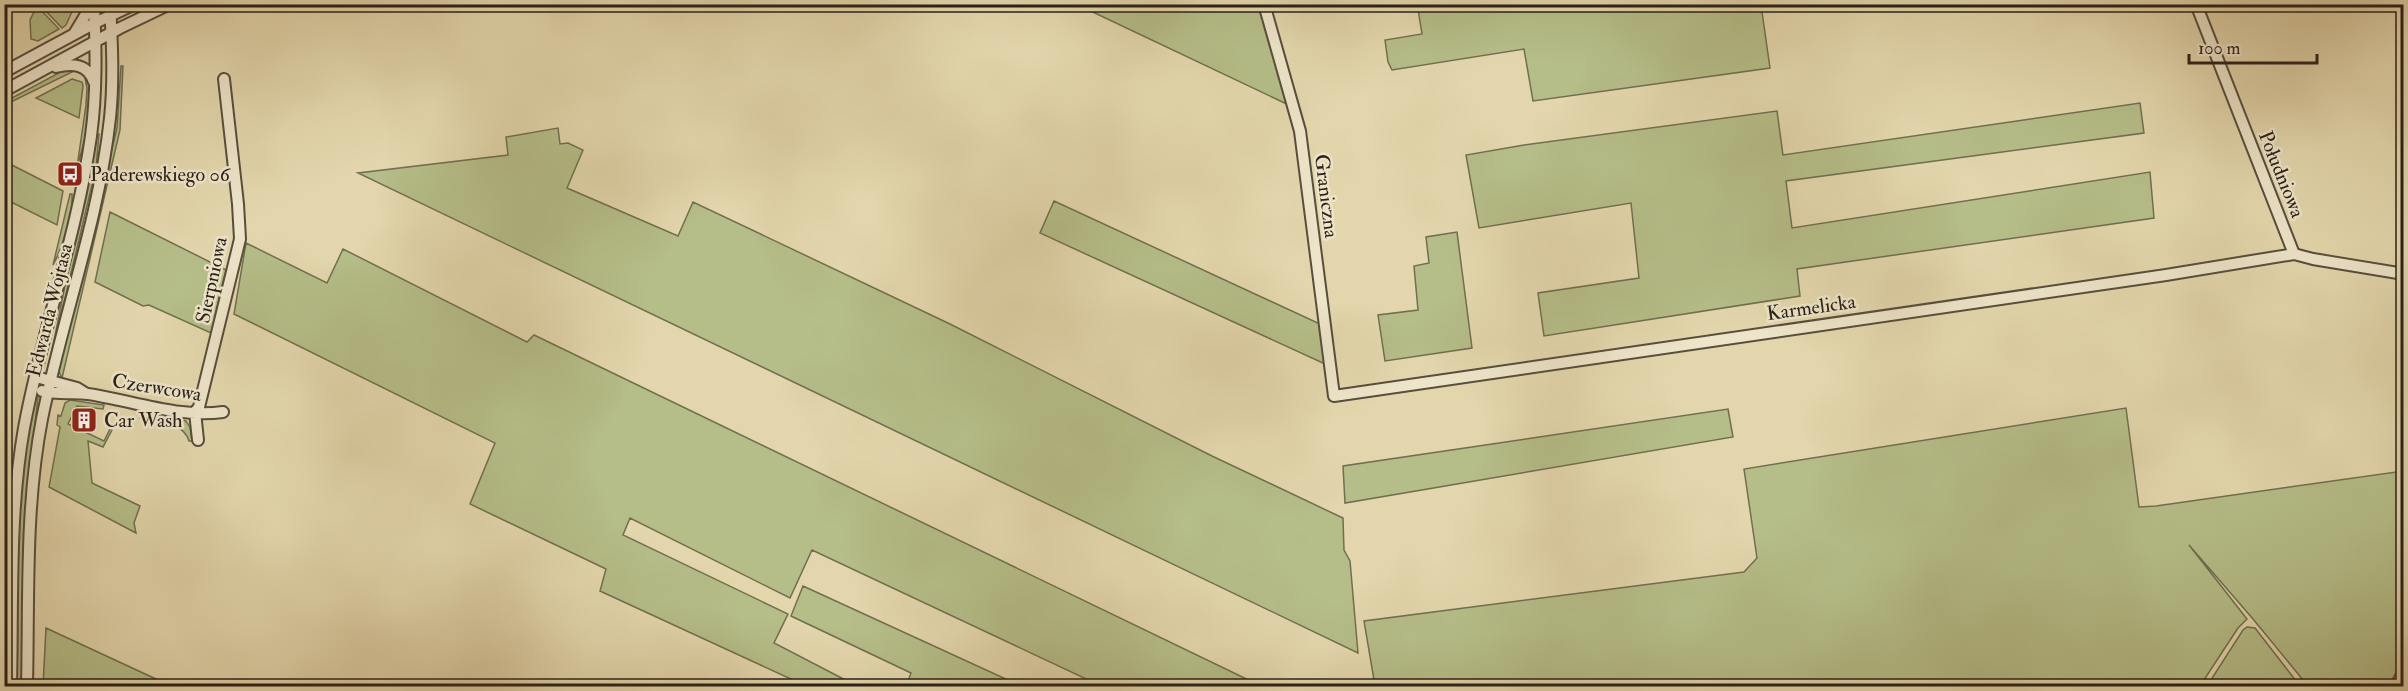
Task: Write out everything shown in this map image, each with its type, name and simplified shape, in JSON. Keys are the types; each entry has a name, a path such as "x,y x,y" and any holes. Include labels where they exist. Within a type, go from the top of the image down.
{"street":[{"name":"Edwarda Wojtasa","path":"11,687 15,502 21,448 32,389 84,176 91,135 95,86 93,4"},
{"path":"74,34 93,4"},
{"path":"4,72 95,23 110,10 135,4"},
{"path":"4,91 170,4"},
{"name":"Graniczna","path":"1264,4 1300,131 1334,396"},
{"name":"Południowa","path":"2196,4 2294,254"},
{"name":"Edwarda Wojtasa","path":"27,687 31,521 36,459 50,381 104,154 112,90 110,10"},
{"path":"44,70 68,64 79,66 88,71 95,86"},
{"name":"Sierpniowa","path":"195,412 199,407 240,239 224,80"},
{"path":"2294,254 2403,274"},
{"name":"Karmelicka","path":"1334,396 2166,275 2294,254"},
{"name":"Czerwcowa","path":"36,377 77,388 85,393"},
{"name":"Czerwcowa","path":"32,389 85,393 184,414 223,412"},
{"path":"195,412 198,440"},
{"path":"2396,687 2403,671"}],"green space":[{"path":"1457,4 1761,5 1770,68 1533,101 1524,49 1392,70 1388,62 1385,40 1422,34 1418,9"},
{"path":"40,5 75,5 66,25 62,28"},
{"path":"1078,5 1259,5 1293,107"},
{"path":"37,6 59,29 38,41 31,39 30,20"},
{"path":"121,66 123,66 120,130 62,378 59,366 117,128"},
{"path":"68,68 74,71 9,103 8,100"},
{"path":"84,73 88,83 90,107 87,132 77,167 86,105 87,88"},
{"path":"72,79 82,82 83,86 79,118 36,98"},
{"path":"2140,103 2144,133 1786,181 1792,228 2150,172 2154,218 1797,269 1800,296 1544,336 1538,293 1639,278 1631,203 1479,228 1466,155 1777,111 1783,155"},
{"path":"558,128 560,144 568,143 583,150 567,188 678,236 693,202 950,324 1212,456 1343,518 1344,550 1350,561 1358,653 358,173 508,155 506,137"},
{"path":"95,134 99,134 96,168 49,366"},
{"path":"4,161 63,191 57,225 5,199"},
{"path":"70,194 72,194 72,203 69,222 53,265"},
{"path":"1054,201 1320,324 1325,364 1040,233"},
{"path":"110,212 226,270 211,333 149,305 143,306 95,282"},
{"path":"1457,232 1472,348 1385,361 1378,315 1418,310 1414,266 1429,263 1426,237"},
{"path":"246,243 327,283 343,249 527,342 534,335 1261,686 1101,686 812,550 790,598 630,518 623,535 788,614 774,643 857,686 806,686 600,591 606,569 470,504 495,443 234,314"},
{"path":"35,396 38,397 28,488 23,686 17,686 19,504 24,453"},
{"path":"70,400 104,405 103,409 77,406 68,424 104,441 110,429 112,430 103,447 88,441 92,483 140,506 134,523 136,533 49,487 60,427 57,425 58,415 61,416 65,403"},
{"path":"2126,408 2139,507 2403,471 2403,686 2308,686 2189,545 2247,619 2238,628 2200,686 1375,686 1364,621 1744,572 1757,558 1744,469"},
{"path":"1728,409 1733,437 1345,503 1343,466"},
{"path":"143,412 186,421 190,427 192,441 189,441 186,434 176,426 140,418"},
{"path":"803,586 1021,686 906,686 911,673 791,616"},
{"path":"2247,627 2255,628 2300,686 2207,686"},
{"path":"46,628 171,686 43,686"}],"place":[{"name":"Paderewskiego 06","path":"70,174"},
{"name":"Car Wash","path":"84,420"}]}
